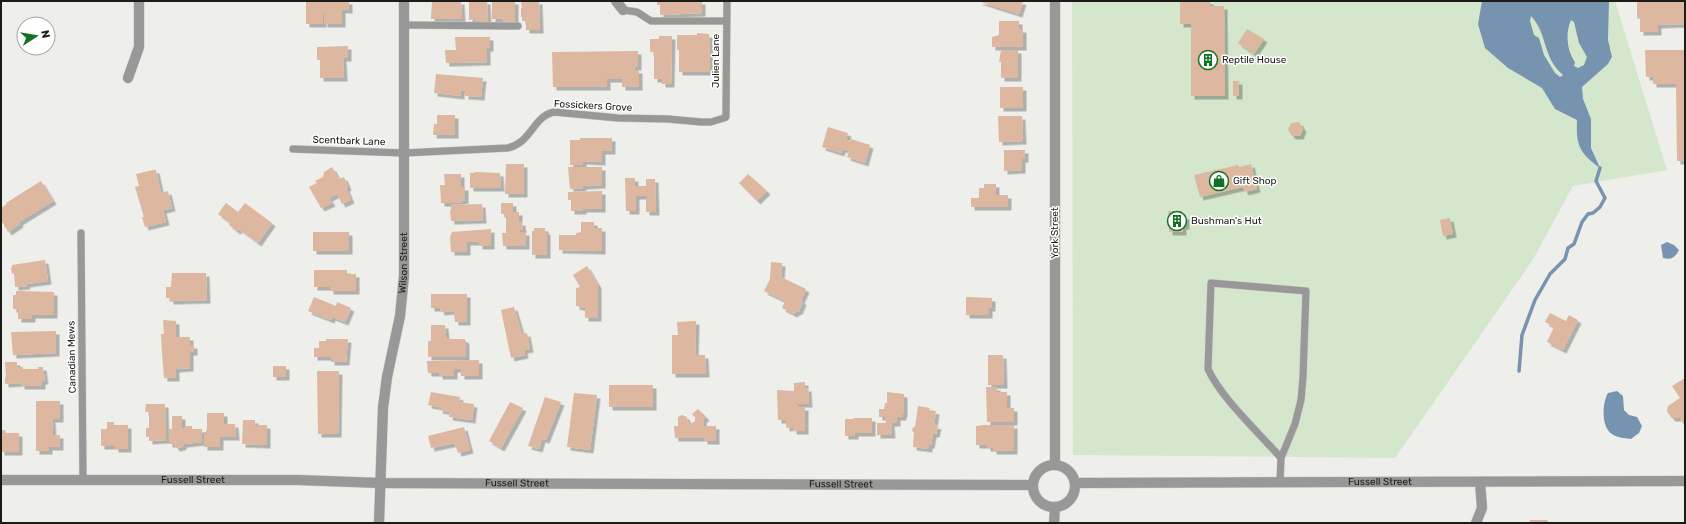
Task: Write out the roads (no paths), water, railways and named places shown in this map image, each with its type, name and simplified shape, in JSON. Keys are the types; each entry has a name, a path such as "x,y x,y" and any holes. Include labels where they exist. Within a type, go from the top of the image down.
{"street":[{"path":"128,78 139,47 139,1"},
{"name":"Wilson Street","path":"379,523 384,396 400,316 404,287 404,1"},
{"path":"616,1 624,10"},
{"name":"York Street","path":"1055,1 1055,464"},
{"path":"1055,464 1066,468 1074,477 1075,483 1075,489 1070,500 1066,504 1055,507 1044,505 1039,501 1035,496 1032,485 1037,472 1048,465 1055,464"},
{"name":"Fussell Street","path":"1,480 298,480 380,483 1032,485"},
{"name":"Fussell Street","path":"1075,483 1685,481"},
{"path":"1476,523 1482,508 1480,482"},
{"path":"1054,523 1055,507"}],"lane":[{"name":"Julien Lane","path":"723,118 726,117 727,1"},
{"path":"624,10 637,12 651,21 727,21"},
{"path":"404,25 518,26"},
{"name":"Fossickers Grove","path":"404,153 510,148 522,142 539,122 552,112 618,118 668,119 701,122 711,122 723,118"},
{"name":"Scentbark Lane","path":"293,150 404,153"},
{"name":"Canadian Mews","path":"81,233 83,480"},
{"path":"1280,482 1281,458 1295,424 1301,400 1304,377 1306,291 1211,283 1208,369 1214,380 1225,394 1281,458"}],"water":[{"path":"1482,1 1609,1 1608,40 1612,57 1608,64 1582,87 1583,99 1591,119 1591,148 1600,168 1587,158 1580,148 1577,136 1577,120 1555,109 1542,88 1508,68 1485,48 1478,24","holes":["1531,16 1540,30 1552,61 1563,75 1560,77 1555,73 1544,55 1539,38 1534,35 1530,21","1571,20 1574,22 1579,43 1587,57 1584,65 1578,68 1574,66 1575,62 1570,53 1568,42 1568,30"]},
{"path":"1667,242 1674,245 1679,250 1674,257 1668,259 1663,258 1661,245"},
{"path":"1617,391 1623,396 1624,410 1629,415 1637,417 1642,426 1639,433 1631,439 1621,438 1608,431 1604,421 1606,397 1608,393"}],"waterway":[{"path":"1519,371 1522,335 1535,300 1550,274 1565,259 1568,248 1574,244 1582,222 1588,214 1593,213 1600,207 1605,198 1596,181 1600,168"}],"place":[{"name":"Reptile House","path":"1208,60"},
{"name":"Gift Shop","path":"1219,181"},
{"name":"Bushman's Hut","path":"1177,221"}]}
